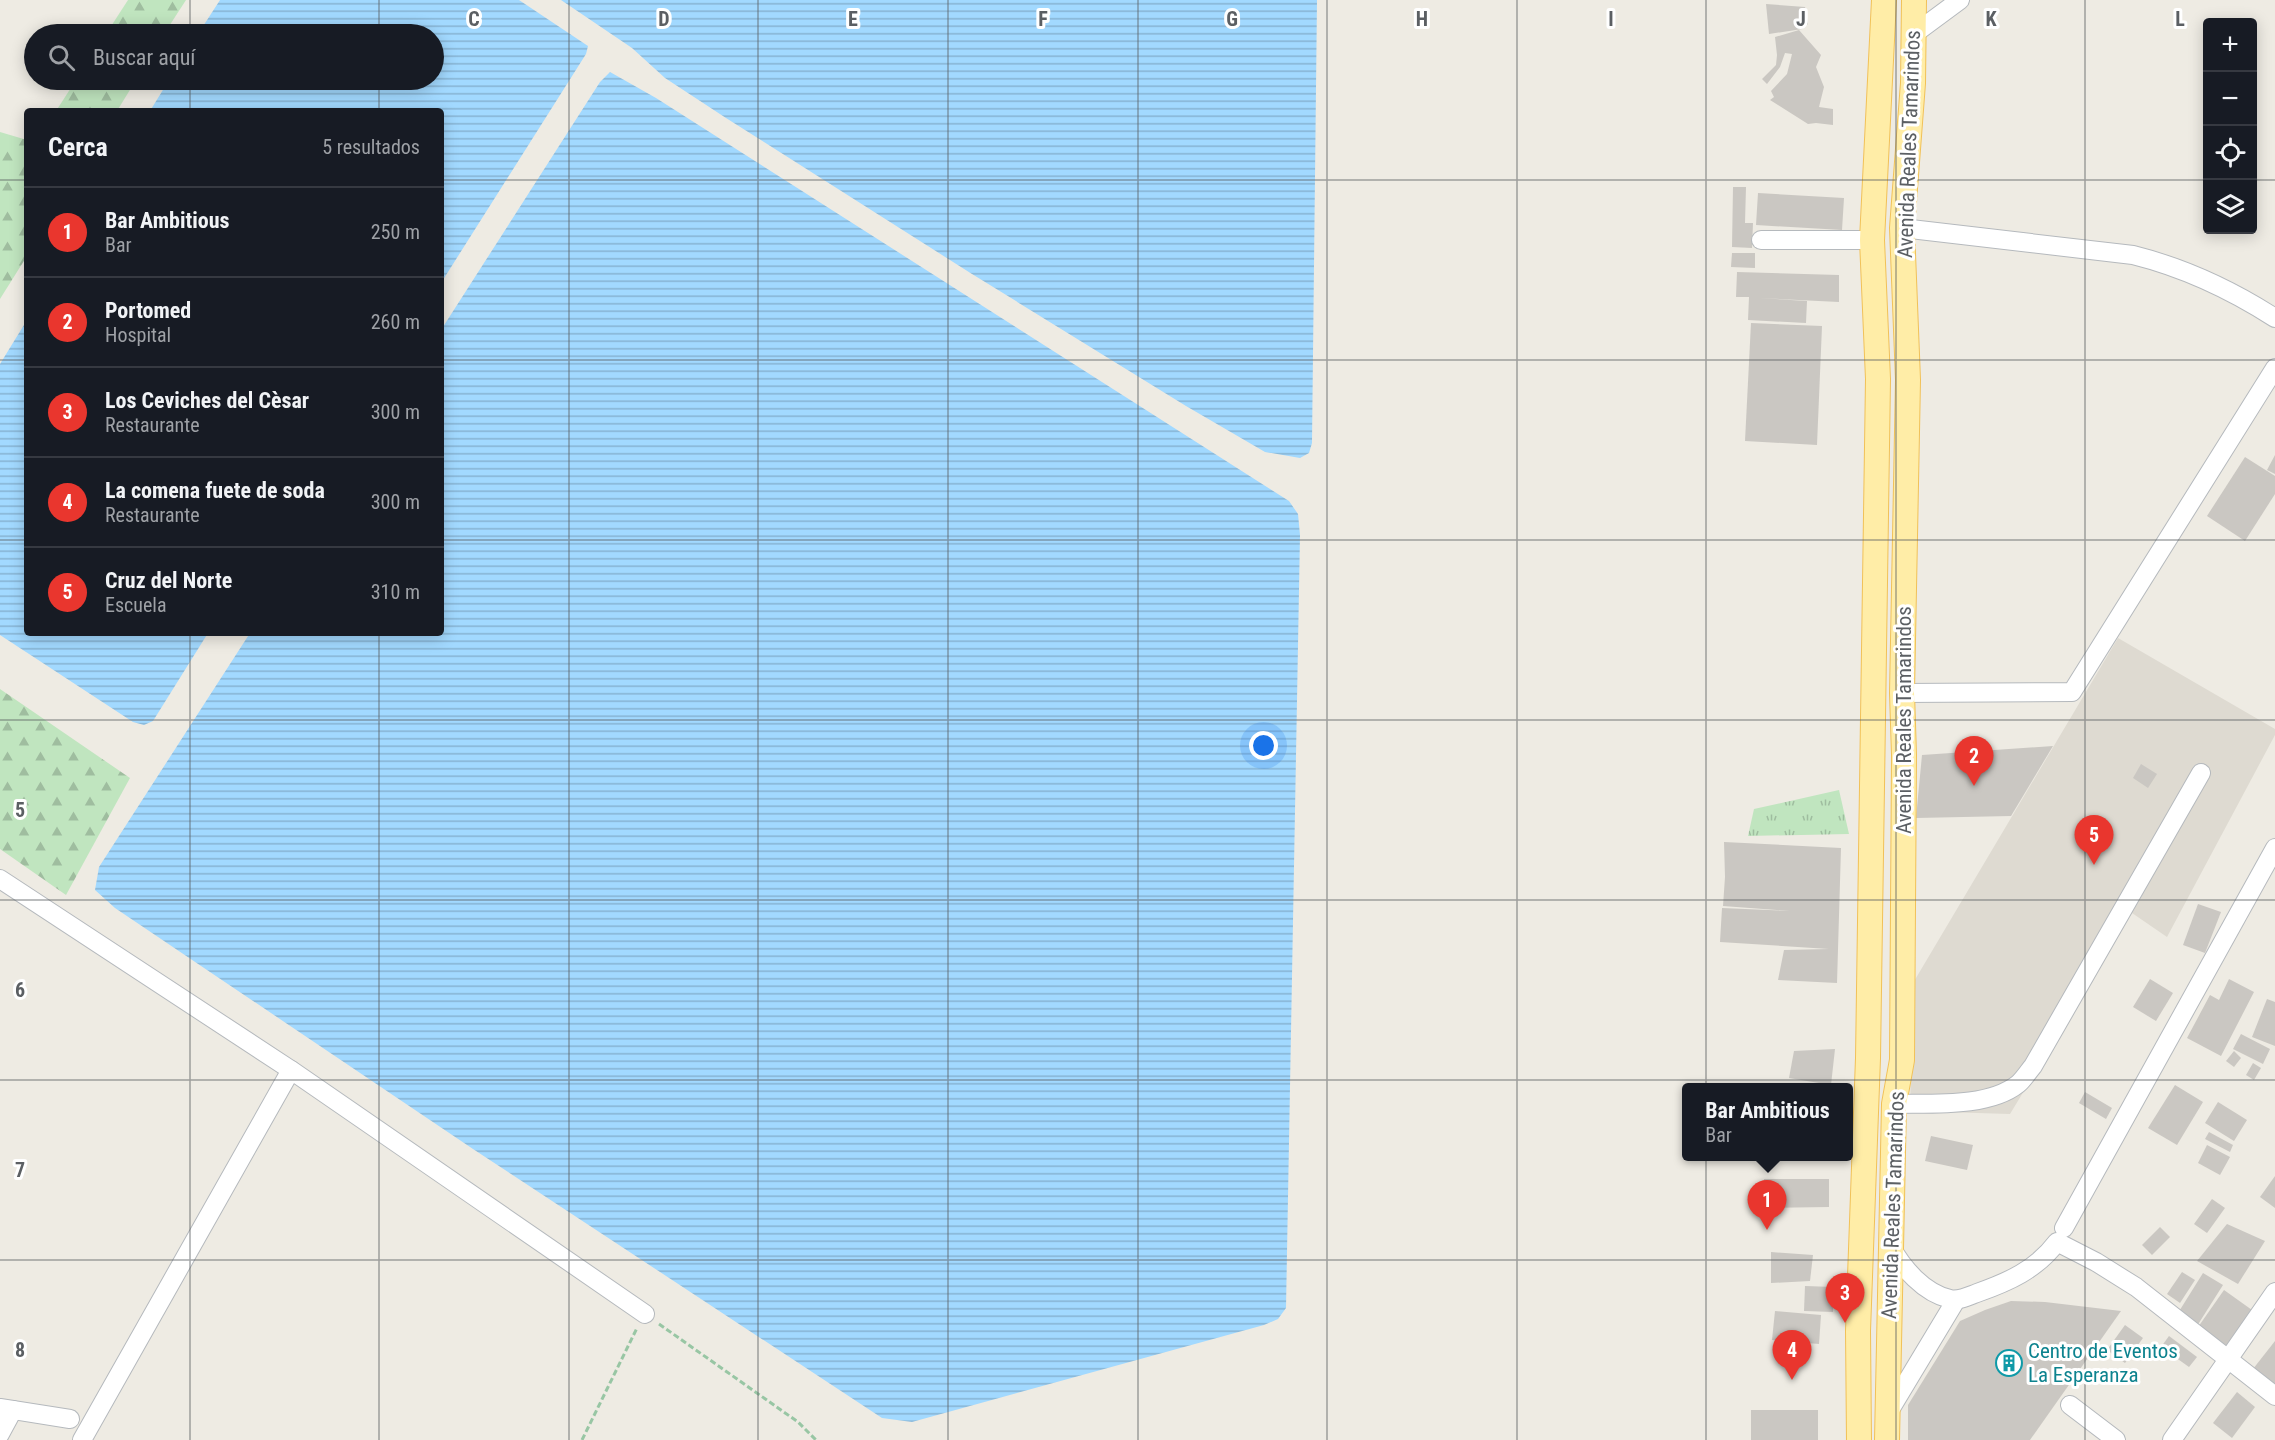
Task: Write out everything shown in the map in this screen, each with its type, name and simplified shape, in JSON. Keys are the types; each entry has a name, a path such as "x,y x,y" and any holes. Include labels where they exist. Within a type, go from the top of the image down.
{"main road":[{"name":"Avenida Reales Tamarindos","path":"1859,1440 1858,1331 1868,1058 1878,379 1872,240 1884,0"},
{"name":"Avenida Reales Tamarindos","path":"1887,1440 1894,1104 1902,1060 1904,755 1902,693 1908,380 1902,228 1914,83 1914,0"},
{"path":"1883,45 1914,40"},
{"path":"1873,755 1904,755"}],"street":[{"path":"1914,40 1960,0"},
{"path":"1902,228 2143,258 2197,275 2229,290 2275,318"},
{"path":"1761,240 1872,240"},
{"path":"1902,693 2072,692 2275,368"},
{"path":"1894,1104 1964,1101 1997,1096 2018,1084 2033,1066 2201,773"},
{"path":"2064,1228 2275,848"},
{"path":"0,879 291,1070 645,1314"},
{"path":"82,1440 291,1070"},
{"path":"1890,1245 1901,1262 1920,1283 1941,1296 1956,1300 2020,1276 2048,1254 2057,1242 2096,1262 2136,1287 2275,1396"},
{"path":"2172,1440 2275,1292"},
{"path":"1887,1415 1956,1300"},
{"path":"1858,1331 1889,1330"},
{"path":"2070,1405 2116,1440"},
{"path":"0,1434 7,1409 70,1419"}],"path":[{"path":"582,1440 645,1314 798,1422 816,1440"}],"shaded area":[{"path":"2118,638 2275,729 2275,735 2167,937 2132,913 2010,1114 1910,1111 1913,983"}],"green space":[{"path":"128,0 186,0 170,24 112,24"},
{"path":"70,90 130,90 119,108 58,108"},
{"path":"0,132 24,139 24,261 0,299"},
{"path":"0,689 130,778 66,895 0,849"},
{"path":"1839,790 1849,834 1748,836 1754,809"}],"water":[{"path":"220,0 519,0 588,46 586,54 444,278 444,108 152,108 163,90 444,90 444,24 204,24"},
{"path":"561,0 1317,0 1312,443 1309,453 1300,458 1265,452 1186,406 726,118 665,78 632,48"},
{"path":"610,72 656,98 1289,501 1298,514 1300,535 1286,1308 1278,1319 1264,1325 912,1422 882,1418 473,1149 115,908 95,890 99,867 248,636 444,636 444,325 600,82"},
{"path":"24,325 24,636 206,636 153,721 144,725 133,722 0,635 0,364"}],"building":[{"path":"1766,4 1805,7 1808,24 1802,29 1769,34"},
{"path":"1799,30 1821,55 1816,67 1824,87 1819,107 1833,109 1833,125 1808,124 1770,100 1774,97 1771,91 1787,74 1792,54 1785,53 1780,67 1767,84 1762,79 1776,65 1775,37"},
{"path":"1733,187 1746,187 1745,223 1753,223 1752,248 1732,247"},
{"path":"1758,193 1844,198 1842,230 1756,225"},
{"path":"1732,253 1755,253 1755,268 1731,267"},
{"path":"1737,272 1839,275 1839,302 1759,298 1807,301 1806,323 1748,320 1749,297 1736,297"},
{"path":"1751,323 1822,326 1817,445 1745,441"},
{"path":"2275,455 2275,474 2267,470"},
{"path":"2245,457 2275,476 2275,494 2245,541 2207,516"},
{"path":"2053,746 2011,816 1916,818 1922,755"},
{"path":"2141,764 2157,774 2148,788 2133,778"},
{"path":"1724,842 1841,848 1837,983 1778,980 1784,950 1829,949 1720,942 1722,908 1790,911 1723,906"},
{"path":"2198,904 2221,912 2205,953 2183,945"},
{"path":"2150,979 2173,993 2156,1021 2133,1007"},
{"path":"2229,979 2254,992 2221,1056 2187,1038 2210,995 2219,1000"},
{"path":"2267,999 2275,1002 2275,1046 2252,1037"},
{"path":"2241,1034 2270,1049 2263,1064 2233,1049"},
{"path":"1835,1049 1831,1083 1789,1078 1794,1051"},
{"path":"2234,1051 2241,1058 2234,1067 2226,1061"},
{"path":"2253,1063 2261,1068 2254,1080 2246,1075"},
{"path":"2175,1085 2203,1102 2177,1145 2148,1128"},
{"path":"2085,1092 2112,1108 2106,1119 2079,1103"},
{"path":"2218,1102 2247,1120 2234,1141 2205,1123"},
{"path":"2209,1132 2233,1145 2230,1152 2205,1139"},
{"path":"1931,1136 1973,1145 1967,1170 1925,1161"},
{"path":"2207,1145 2230,1157 2220,1175 2198,1163"},
{"path":"2275,1176 2275,1208 2260,1197"},
{"path":"1764,1179 1829,1179 1829,1207 1765,1208"},
{"path":"2212,1199 2225,1208 2207,1233 2194,1224"},
{"path":"2227,1224 2265,1241 2238,1284 2197,1261"},
{"path":"2160,1227 2170,1237 2152,1255 2142,1245"},
{"path":"1771,1252 1813,1255 1810,1281 1771,1283"},
{"path":"2182,1272 2195,1280 2180,1303 2167,1294"},
{"path":"2203,1273 2223,1285 2197,1326 2178,1313"},
{"path":"1805,1286 1834,1287 1833,1312 1804,1311"},
{"path":"2224,1290 2252,1310 2224,1349 2196,1330"},
{"name":"Centro de Eventos La Esperanza","path":"2011,1301 2045,1302 2121,1311 2030,1440 1908,1440 1908,1405 1960,1321"},
{"path":"1775,1311 1821,1315 1819,1344 1772,1340"},
{"path":"2125,1325 2143,1338 2125,1363 2107,1350"},
{"path":"2169,1336 2197,1357 2189,1367 2161,1347"},
{"path":"2275,1341 2275,1386 2253,1369"},
{"path":"2237,1392 2255,1407 2232,1438 2213,1423"},
{"path":"1751,1410 1818,1410 1818,1440 1751,1440"}],"place":[{"name":"Portomed","path":"1974,786"},
{"name":"Cruz del Norte","path":"2094,865"},
{"name":"Bar Ambitious","path":"1767,1230"},
{"name":"Los Ceviches del Cèsar","path":"1845,1323"},
{"name":"Centro de Eventos La Esperanza","path":"2009,1363"},
{"name":"La comena fuete de soda","path":"1792,1380"}]}
